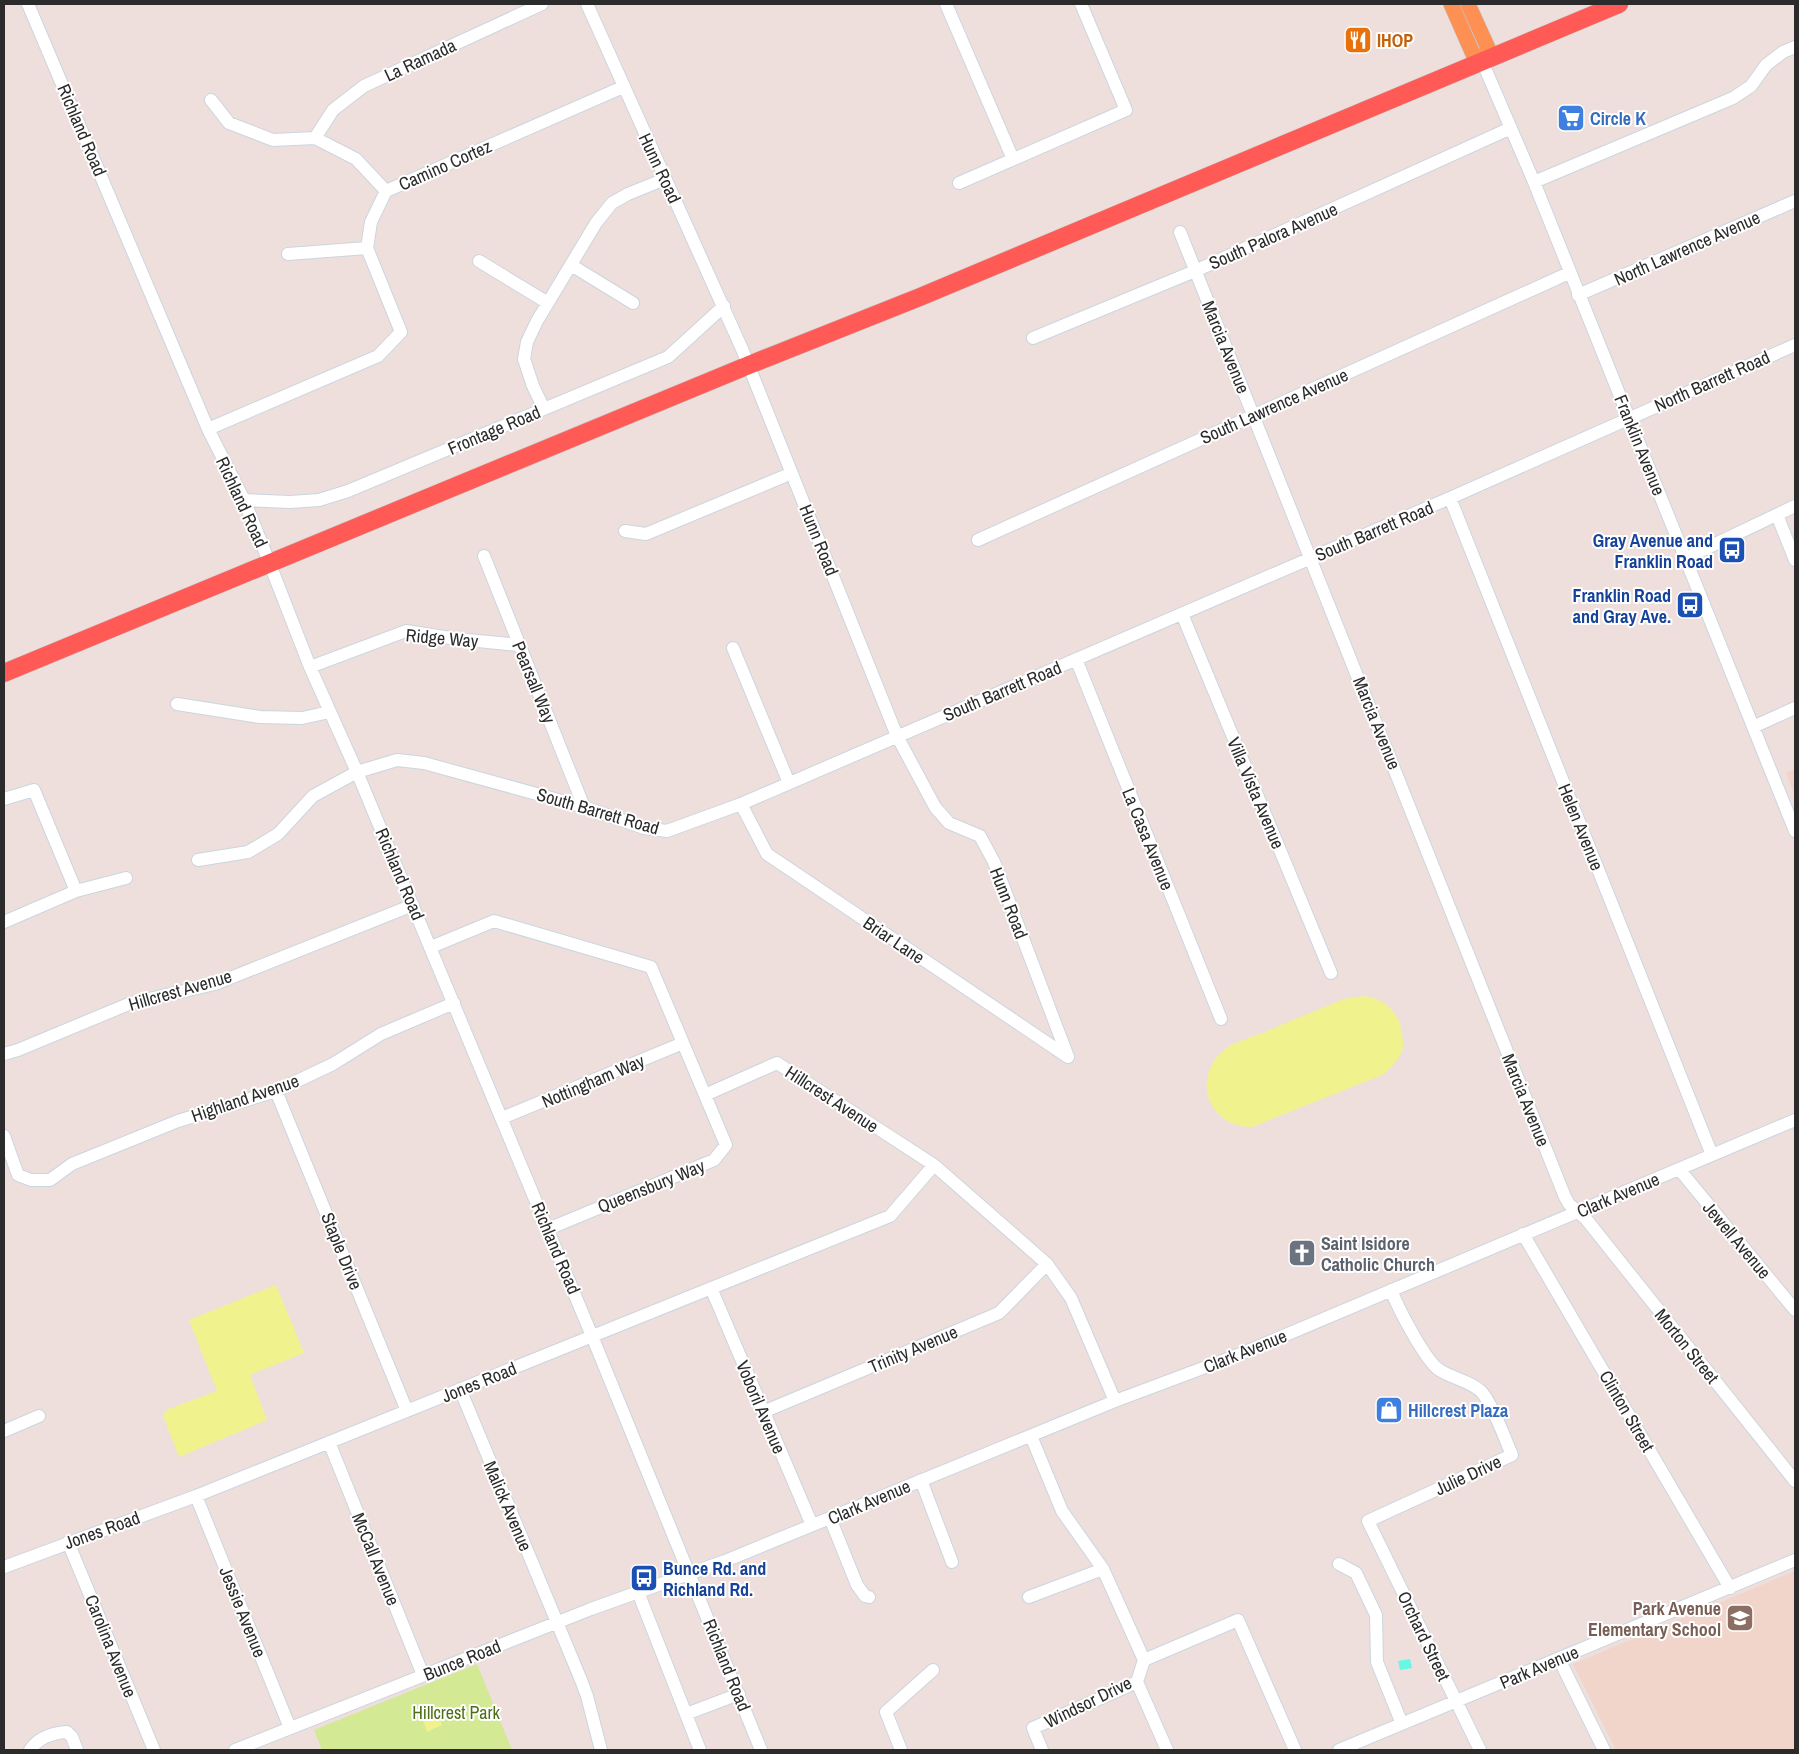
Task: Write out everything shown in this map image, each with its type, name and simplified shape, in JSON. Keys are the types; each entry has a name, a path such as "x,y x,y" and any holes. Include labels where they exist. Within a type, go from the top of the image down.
{"highway":[{"path":"4,673 749,365 920,297 1619,4"}],"main road":[{"path":"1451,4 1473,54 1482,61 1488,48 1468,4"}],"street":[{"name":"Richland Road","path":"28,4 208,429 244,500 271,564 310,666 358,772 502,1118 691,1574 761,1750"},
{"name":"La Ramada","path":"315,138 333,110 364,86 542,4"},
{"name":"Hunn Road","path":"587,4 749,365 897,736 944,818 949,823 980,836 994,862 1068,1057"},
{"path":"946,4 1014,160"},
{"path":"960,183 1126,110 1081,4"},
{"path":"1534,182 1734,98 1751,86 1766,65 1783,52 1795,47"},
{"name":"Franklin Avenue","path":"1482,61 1534,182 1795,831"},
{"name":"Camino Cortez","path":"367,248 371,222 386,191 623,87"},
{"path":"211,100 229,124 273,140 315,138 356,159 386,191"},
{"name":"South Palora Avenue","path":"1033,338 1196,271 1511,128"},
{"path":"544,409 533,386 524,359 527,342 596,223 612,203 628,194 665,179"},
{"name":"North Lawrence Avenue","path":"1578,295 1795,201"},
{"name":"Marcia Avenue","path":"1180,232 1565,1197 1578,1212"},
{"path":"208,429 378,356 401,332 367,248 288,254"},
{"path":"479,261 548,303"},
{"path":"571,265 633,303"},
{"name":"South Lawrence Avenue","path":"978,540 1569,273"},
{"name":"Frontage Road","path":"244,500 290,502 319,500 348,491 668,357 724,306"},
{"name":"North Barrett Road","path":"1629,418 1795,345"},
{"name":"South Barrett Road","path":"198,860 248,852 278,834 313,796 358,772 397,760 424,762 584,807 644,828 667,831 741,804 1450,498 1629,418"},
{"path":"625,531 646,534 792,473"},
{"name":"Helen Avenue","path":"1450,498 1712,1155"},
{"path":"1686,558 1795,506"},
{"path":"1777,515 1795,560"},
{"name":"Pearsall Way","path":"484,556 584,807"},
{"name":"Villa Vista Avenue","path":"1182,614 1331,973"},
{"name":"Ridge Way","path":"310,666 406,631 457,639 519,645"},
{"path":"733,648 789,783"},
{"name":"La Casa Avenue","path":"1076,659 1221,1019"},
{"path":"177,704 260,717 302,718 330,712"},
{"path":"1753,726 1795,708"},
{"path":"4,799 34,790 76,891"},
{"name":"Briar Lane","path":"741,804 767,854 1068,1057"},
{"path":"4,922 76,891 126,878"},
{"name":"Hillcrest Avenue","path":"4,1054 18,1050 131,1003 215,984 413,905"},
{"path":"430,947 494,922 651,967 705,1095"},
{"name":"Highland Avenue","path":"4,1136 18,1174 31,1180 50,1180 72,1164 178,1120 276,1091 334,1064 381,1034 454,1003"},
{"name":"Nottingham Way","path":"502,1118 683,1043"},
{"name":"Hillcrest Avenue","path":"705,1095 777,1063 934,1165 1047,1264 1071,1298 1115,1401"},
{"name":"Staple Drive","path":"276,1091 408,1411"},
{"name":"Queensbury Way","path":"548,1229 714,1160 726,1145 705,1095"},
{"path":"1791,1122 1795,1134"},
{"name":"Clark Avenue","path":"691,1574 1115,1401 1243,1353 1791,1122"},
{"name":"Jones Road","path":"4,1567 196,1496 890,1216 934,1165"},
{"name":"Jewell Avenue","path":"1679,1169 1795,1310"},
{"name":"Morton Street","path":"1578,1212 1586,1219 1795,1480"},
{"name":"Clinton Street","path":"1524,1234 1730,1588"},
{"name":"Trinity Avenue","path":"763,1412 999,1313 1047,1264"},
{"name":"Voboril Avenue","path":"711,1288 812,1525"},
{"name":"Julie Drive","path":"1368,1521 1512,1454 1484,1394 1463,1380 1438,1369 1423,1349 1391,1290"},
{"name":"Malick Avenue","path":"460,1389 587,1696 601,1750"},
{"path":"4,1431 39,1416"},
{"path":"1031,1436 1062,1511 1103,1569 1144,1660"},
{"name":"McCall Avenue","path":"329,1442 422,1675"},
{"path":"922,1480 952,1562"},
{"name":"Jessie Avenue","path":"196,1496 290,1728"},
{"path":"830,1518 857,1585 865,1596 869,1597"},
{"name":"Orchard Street","path":"1368,1521 1480,1750"},
{"name":"Carolina Avenue","path":"68,1542 154,1750"},
{"name":"Park Avenue","path":"1339,1750 1795,1560"},
{"path":"1339,1564 1356,1573 1376,1615 1377,1662 1402,1724"},
{"path":"1029,1597 1103,1569"},
{"name":"Bunce Road","path":"235,1750 557,1622 691,1574"},
{"path":"638,1592 700,1750"},
{"name":"Windsor Drive","path":"1042,1750 1032,1728 1137,1682 1144,1660 1238,1620 1295,1750"},
{"path":"1559,1659 1604,1750"},
{"path":"901,1750 886,1712 933,1670"},
{"path":"1137,1682 1167,1750"},
{"path":"686,1714 738,1694"},
{"path":"30,1750 35,1742 58,1733 66,1732 72,1737 77,1750"}],"shaded area":[{"path":"1795,769 1795,796 1786,773"},
{"name":"Park Avenue Elementary School","path":"1795,1571 1795,1750 1616,1750 1573,1664"}],"green space":[{"path":"1364,996 1379,1000 1390,1008 1401,1027 1402,1051 1385,1073 1252,1127 1240,1126 1230,1122 1213,1107 1207,1091 1208,1075 1215,1059 1228,1047 1344,999"},
{"path":"276,1285 304,1353 250,1375 267,1420 179,1457 163,1416 166,1410 217,1391 189,1320"},
{"name":"Hillcrest Park","path":"477,1664 512,1750 322,1750 314,1730"},
{"path":"437,1712 442,1725 427,1732 422,1718"}],"water":[{"path":"1410,1659 1412,1668 1400,1670 1398,1661"}],"place":[{"name":"IHOP","path":"1358,40"},
{"name":"Circle K","path":"1571,118"},
{"name":"Gray Avenue and Franklin Road","path":"1732,550"},
{"name":"Franklin Road and Gray Ave.","path":"1690,605"},
{"name":"Saint Isidore Catholic Church","path":"1302,1253"},
{"name":"Hillcrest Plaza","path":"1389,1410"},
{"name":"Bunce Rd. and Richland Rd.","path":"644,1578"},
{"name":"Park Avenue Elementary School","path":"1740,1618"}]}
